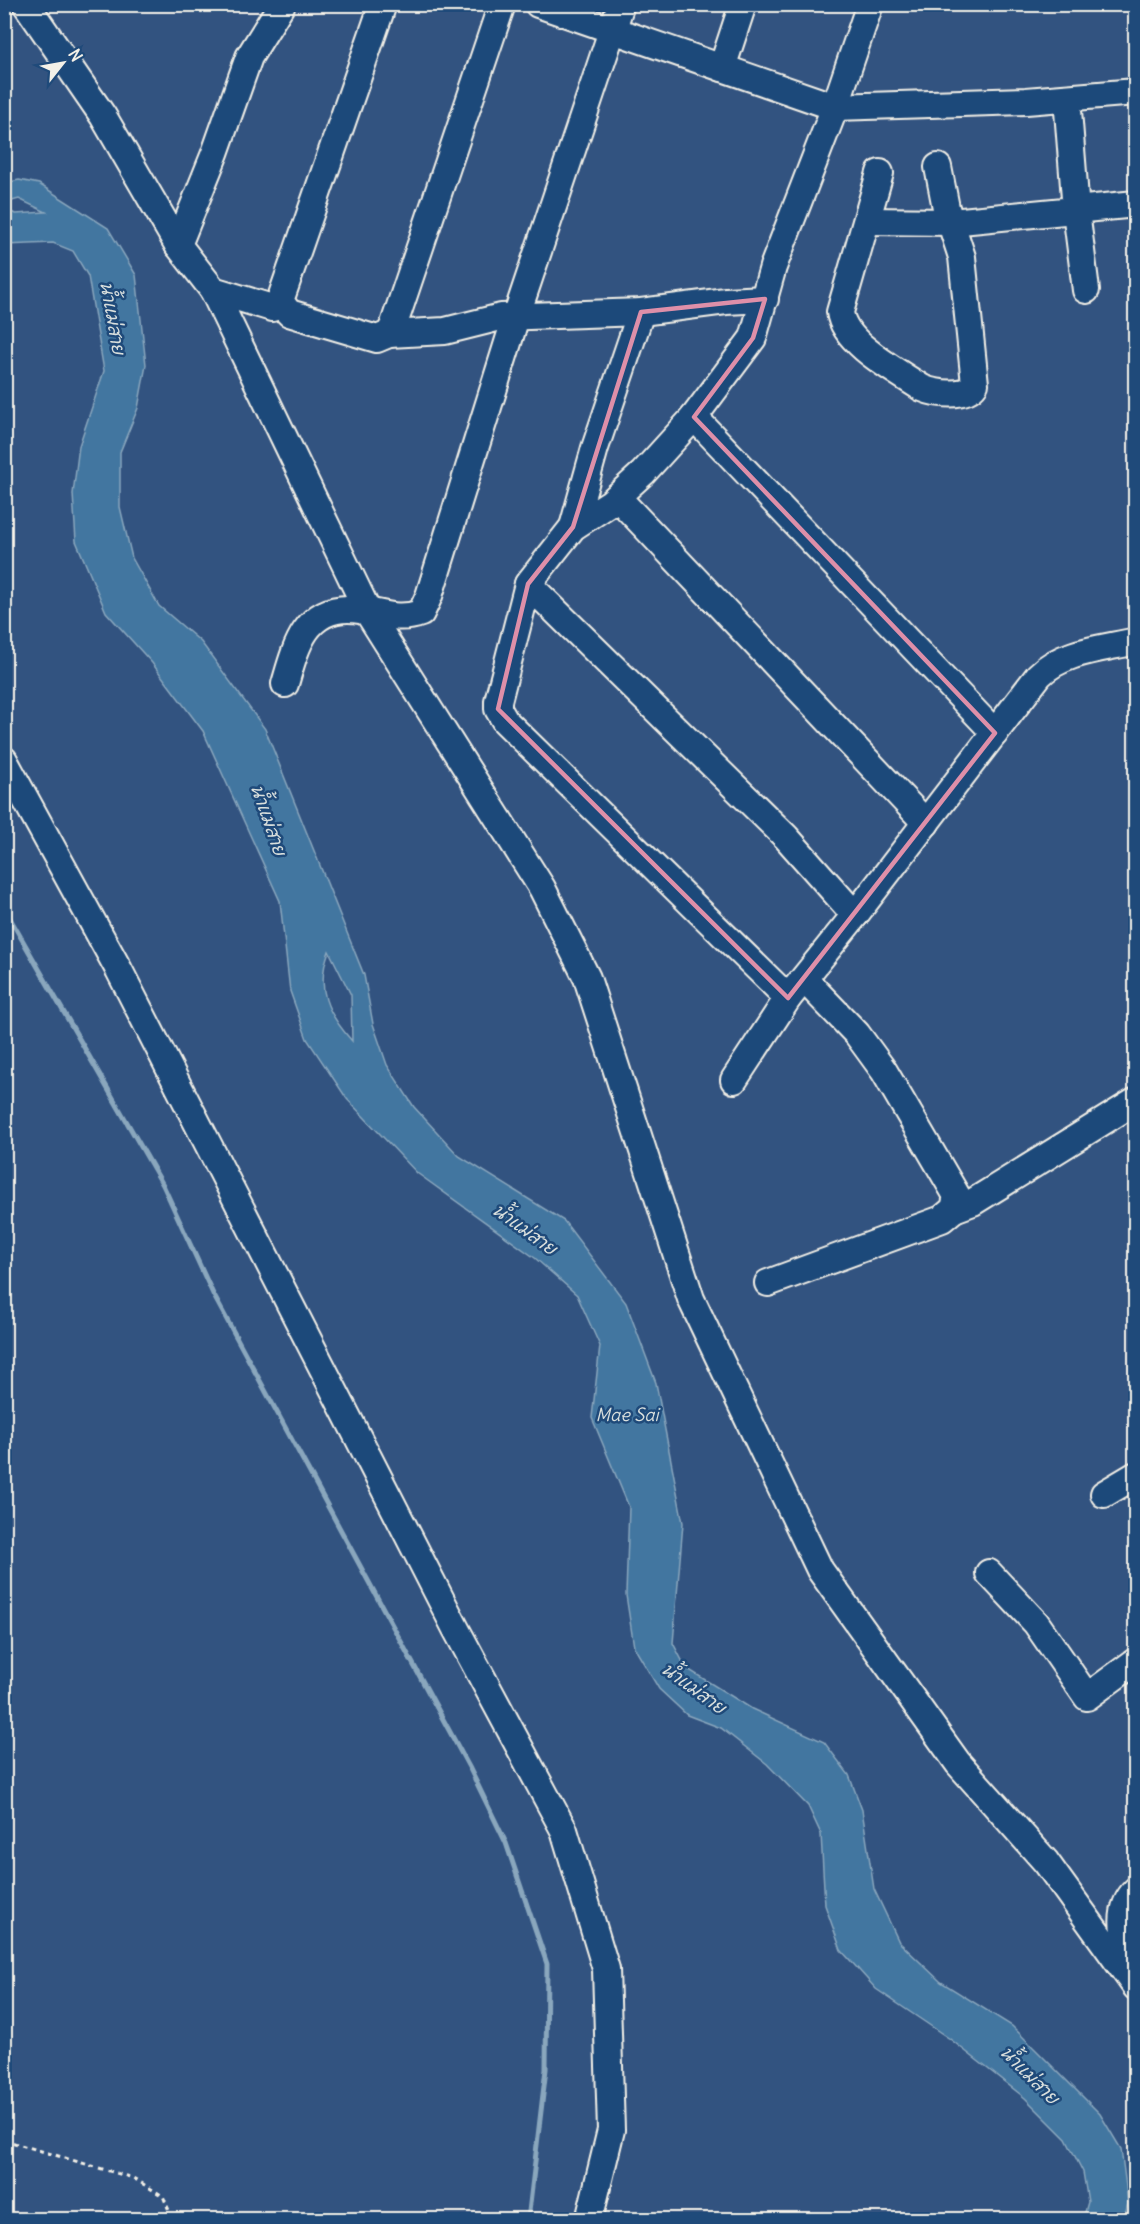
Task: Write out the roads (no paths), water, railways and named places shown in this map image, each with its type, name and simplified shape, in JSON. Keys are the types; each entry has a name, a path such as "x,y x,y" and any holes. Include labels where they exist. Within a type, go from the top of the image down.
{"street":[{"path":"26,4 103,116 178,245 213,290 369,614 542,888 587,978 691,1299 820,1570 958,1764 1046,1862 1136,1987"},
{"path":"178,245 215,153 249,57 282,4"},
{"path":"383,4 280,297 282,305 289,313 377,339 389,334 445,332 501,317 641,312 726,301 765,299"},
{"path":"389,334 502,4"},
{"path":"538,4 835,107 1067,98 1136,92"},
{"path":"285,684 298,640 312,623 324,615 348,609 394,618 409,618 421,613 429,596 516,317 621,4"},
{"path":"722,68 743,4"},
{"path":"870,4 835,107 773,267 753,338 694,417 643,473 617,497 573,527 528,584 498,701 498,710 505,721 796,988 857,1034 884,1071 957,1196 954,1209"},
{"path":"1067,98 1076,211 1086,290"},
{"path":"880,173 840,312 841,322 851,338 922,388 941,393 968,391 975,384 962,257 938,167"},
{"path":"868,221 951,222 1136,204"},
{"path":"213,290 272,308 282,305"},
{"path":"573,527 596,448 641,312"},
{"path":"694,417 995,733"},
{"path":"617,497 926,823"},
{"path":"528,584 786,837 855,915"},
{"path":"734,1080 796,988 1048,667 1069,657 1136,641"},
{"path":"4,759 124,980 456,1629 564,1830 606,1969 610,2130 589,2220"},
{"path":"768,1283 942,1219 954,1209 973,1202 1136,1101"},
{"path":"1104,1494 1136,1475"},
{"path":"989,1573 1036,1623 1087,1697 1136,1661"},
{"path":"1136,1890 1127,1898 1123,1939 1136,1969"}],"water":[{"name":"Mae Sai","path":"19,180 39,184 108,228 136,275 146,365 138,408 120,452 120,507 132,558 159,606 201,642 265,729 364,975 373,1024 387,1065 414,1107 459,1156 564,1221 626,1303 656,1383 683,1523 673,1643 686,1668 752,1709 824,1742 849,1775 862,1810 874,1889 899,1942 941,1982 1012,2026 1100,2114 1121,2149 1128,2202 1124,2219 1083,2219 1088,2202 1083,2172 1066,2139 1025,2098 950,2039 876,1989 841,1950 825,1905 821,1834 808,1806 767,1764 721,1728 687,1715 659,1689 634,1647 626,1595 629,1507 592,1418 600,1346 577,1295 535,1258 417,1173 347,1099 307,1039 290,991 280,901 203,731 152,663 106,612 76,541 73,494 79,446 104,371 88,276 73,251 53,243 5,245 5,210 16,214 46,212 19,199 5,203 5,183","holes":["329,951 351,995 352,1041 336,1020 326,999 323,977"]}],"waterway":[{"path":"4,908 163,1185 213,1294 470,1769 506,1843 547,1964 546,2069 528,2220"}],"water label":[{"name":"น้ำแม่สาย","path":"113,318"},
{"name":"น้ำแม่สาย","path":"269,820"},
{"name":"น้ำแม่สาย","path":"525,1229"},
{"name":"น้ำแม่สาย","path":"694,1688"},
{"name":"น้ำแม่สาย","path":"1030,2075"}]}
